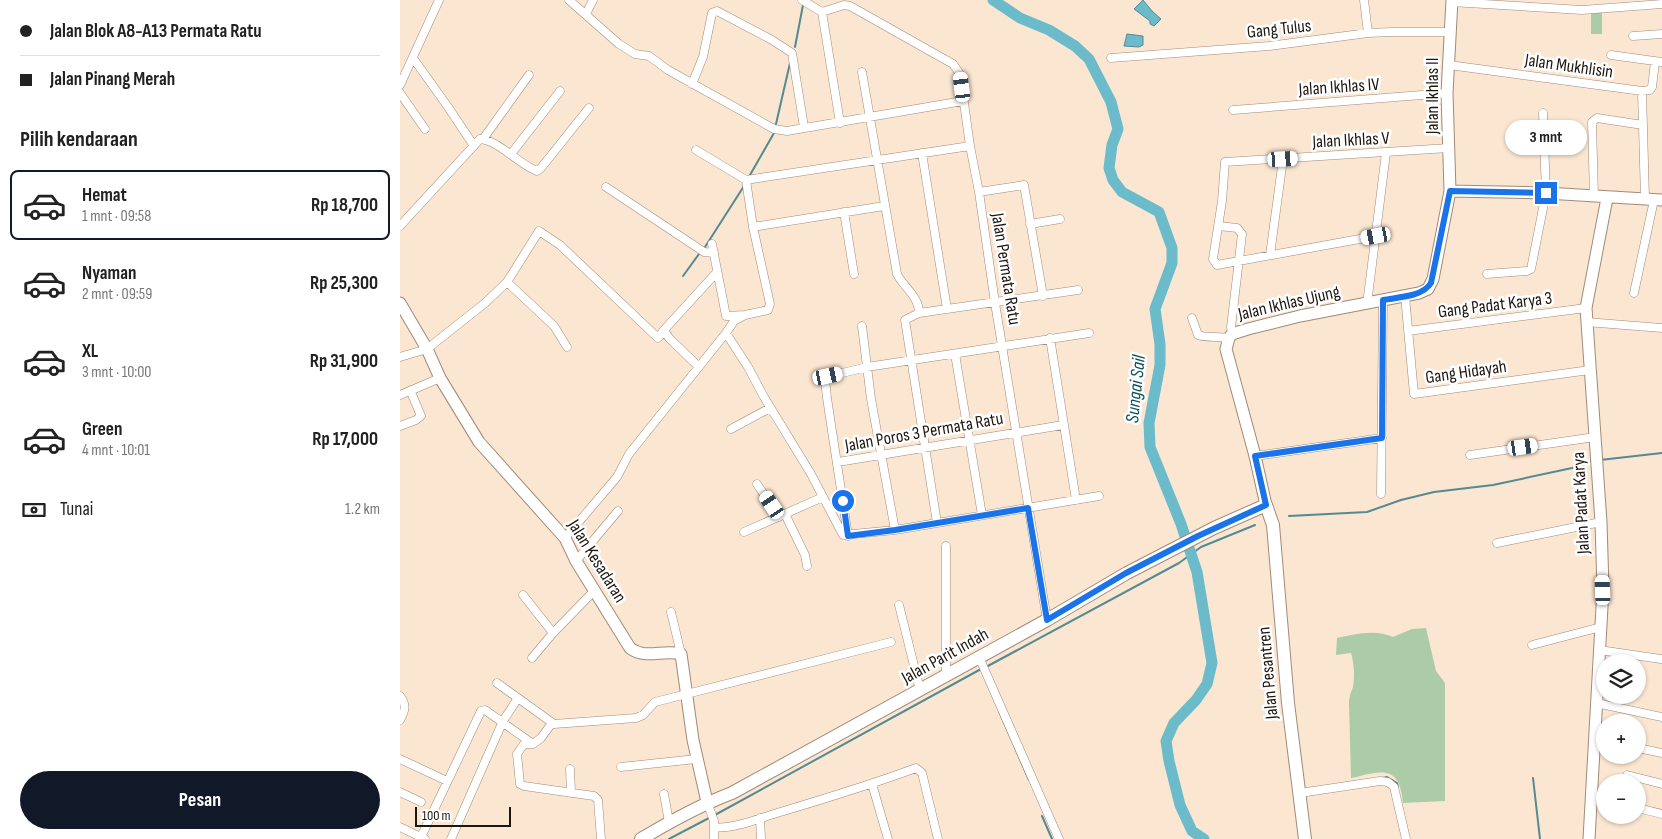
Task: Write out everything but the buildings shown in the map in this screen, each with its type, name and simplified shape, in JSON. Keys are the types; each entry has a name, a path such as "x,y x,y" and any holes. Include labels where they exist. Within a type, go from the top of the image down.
{"main road":[{"name":"Jalan Parit Indah","path":"642,839 669,822 707,802 732,793 946,676 980,660 1126,573 1214,528 1266,505"},
{"name":"Jalan Pesantren","path":"1266,505 1273,525 1288,703 1306,839"}],"street":[{"path":"400,85 402,76 413,58 439,0"},
{"path":"570,0 619,44 635,54 650,56 668,70 774,129 787,131 963,101"},
{"path":"586,14 593,0"},
{"path":"802,0 822,12 840,122"},
{"path":"1364,0 1368,33"},
{"path":"1452,1 1582,10 1662,4"},
{"name":"Jalan Ikhlas II","path":"1450,191 1447,93 1452,1"},
{"name":"Jalan Permata Ratu","path":"822,12 844,5 850,6 953,64 960,74 1047,620"},
{"path":"692,84 703,57 712,13 717,11 772,40 792,53 804,127"},
{"name":"Gang Tulus","path":"1111,58 1269,46 1368,33 1450,32"},
{"path":"1633,36 1662,34"},
{"path":"1611,55 1658,62 1652,87 1650,90 1642,92 1643,125 1654,200 1634,293"},
{"path":"413,58 474,146"},
{"name":"Jalan Mukhlisin","path":"1449,65 1642,92"},
{"path":"862,72 897,274 901,282 918,302 919,313"},
{"path":"400,226 480,139 483,139 529,75"},
{"path":"511,154 560,91"},
{"path":"400,93 425,130"},
{"name":"Jalan Ikhlas IV","path":"1233,110 1447,93"},
{"path":"483,139 511,154 533,170 539,170 589,108"},
{"path":"1487,274 1527,271 1530,269 1546,193 1543,113"},
{"path":"1594,197 1592,122 1597,118 1643,125"},
{"path":"696,150 746,180 970,146"},
{"name":"Jalan Ikhlas V","path":"1218,226 1225,162 1449,148"},
{"path":"1367,304 1386,152"},
{"path":"922,153 947,309"},
{"path":"1270,255 1283,159"},
{"path":"712,244 726,316 766,311 770,307 753,227 746,180"},
{"path":"979,192 1024,185 1043,296"},
{"path":"606,187 704,252 714,253"},
{"path":"1450,191 1546,193 1654,200"},
{"name":"Jalan Ikhlas Ujung","path":"1266,505 1255,456 1226,349 1231,336 1248,329 1300,316 1405,296 1428,289 1431,283 1450,191"},
{"name":"Jalan Padat Karya","path":"1600,654 1603,590 1601,522 1586,308 1607,198"},
{"path":"753,227 884,206"},
{"path":"844,212 854,274"},
{"path":"1030,224 1060,219"},
{"path":"1192,318 1198,335 1202,337 1231,336 1230,327 1238,260 1241,231 1237,228 1218,226 1213,259 1217,265 1238,260 1376,236"},
{"path":"400,357 426,349 469,317 507,282 539,231 560,245 658,338 717,272"},
{"path":"507,282 554,326 567,347"},
{"path":"937,523 905,320 919,313 1078,290"},
{"name":"Gang Hidayah","path":"1405,296 1414,394 1590,370"},
{"path":"1381,494 1383,300"},
{"name":"Jalan Kesadaran","path":"400,303 440,378 479,442 565,538 576,561 630,648 635,652 647,655 672,652 680,654"},
{"name":"Gang Padat Karya 3","path":"1408,331 1586,308"},
{"path":"565,538 617,477 629,454 734,321 745,315"},
{"path":"1586,322 1662,328"},
{"path":"862,326 881,454 895,530"},
{"path":"664,330 669,338 699,367"},
{"path":"726,333 811,474 843,535 895,530 1099,496"},
{"path":"848,536 825,377 867,367 1089,333"},
{"path":"1050,338 1076,500"},
{"path":"955,354 982,515"},
{"path":"400,395 411,392 440,378"},
{"path":"400,426 416,420 420,416 411,392"},
{"path":"731,429 770,408"},
{"name":"Jalan Poros 3 Permata Ratu","path":"838,462 1063,425"},
{"path":"1470,455 1595,437"},
{"path":"1255,456 1382,438"},
{"path":"757,484 782,515 805,555 807,566"},
{"path":"744,532 823,497"},
{"path":"576,561 618,511"},
{"path":"1497,543 1601,522"},
{"path":"946,546 946,676"},
{"path":"532,658 553,633 595,590"},
{"path":"522,595 553,633"},
{"path":"899,605 920,690"},
{"path":"671,612 682,659 696,759 714,824 714,839"},
{"path":"1532,645 1601,627"},
{"path":"498,683 552,723 568,724 636,718 643,715 656,702 891,642"},
{"path":"1600,650 1661,659"},
{"path":"980,660 1058,839"},
{"path":"400,696 405,704 405,709 400,720"},
{"path":"451,839 503,721 518,698"},
{"path":"1605,704 1662,717"},
{"path":"400,827 423,838 446,781 481,711 485,710 503,721 533,744"},
{"path":"552,723 541,738 533,744 521,746 517,754 520,784 597,798 601,839"},
{"path":"1646,750 1662,753"},
{"path":"400,759 446,781"},
{"path":"621,767 696,759"},
{"name":"Jalan Padat Karya","path":"1589,839 1597,764"},
{"path":"714,824 723,828 760,818 872,784 916,768 919,769 938,839"},
{"path":"570,769 571,793"},
{"path":"1646,780 1662,784"},
{"path":"1300,793 1380,781 1388,782 1394,787 1406,839"},
{"path":"872,784 888,839"},
{"path":"400,792 421,802"},
{"path":"664,794 669,822"},
{"path":"1646,810 1662,814"},
{"path":"760,818 761,839"}],"green space":[{"path":"1591,12 1602,12 1602,34 1591,34"},
{"path":"1426,628 1436,671 1445,683 1445,801 1403,803 1399,784 1392,775 1381,772 1351,778 1349,703 1354,683 1354,674 1351,653 1336,655 1337,638 1373,633 1393,637 1412,629"}],"water":[{"path":"1143,0 1161,19 1154,26 1134,9"},
{"path":"1127,34 1143,36 1143,45 1139,47 1124,46"}],"waterway":[{"name":"Sungai Sail","path":"993,0 1020,18 1049,30 1075,46 1089,59 1111,102 1118,129 1112,145 1109,168 1113,180 1122,192 1159,212 1172,248 1172,263 1155,309 1160,344 1160,365 1149,423 1150,447 1181,524 1197,572 1212,663 1207,684 1196,700 1174,723 1166,741 1180,805 1192,831 1204,839"},
{"path":"795,47 803,5"},
{"path":"776,124 790,63"},
{"path":"750,175 774,133"},
{"path":"705,247 744,186"},
{"path":"683,276 699,254"},
{"path":"1600,460 1662,453"},
{"path":"1289,516 1367,512 1401,500 1434,492 1493,485 1572,468 1593,461"},
{"path":"986,667 1179,563 1201,547 1255,525"},
{"path":"713,816 981,669"},
{"path":"999,711 1029,780"},
{"path":"1383,778 1387,777 1397,783 1398,788"},
{"path":"1533,778 1540,839"},
{"path":"1042,816 1052,839"},
{"path":"669,839 709,818"}],"route":[{"path":"843,501 848,536 1028,508 1047,620 1126,573 1214,528 1266,505 1255,456 1382,438 1383,300 1418,293 1428,289 1433,279 1450,191 1546,193"}]}
